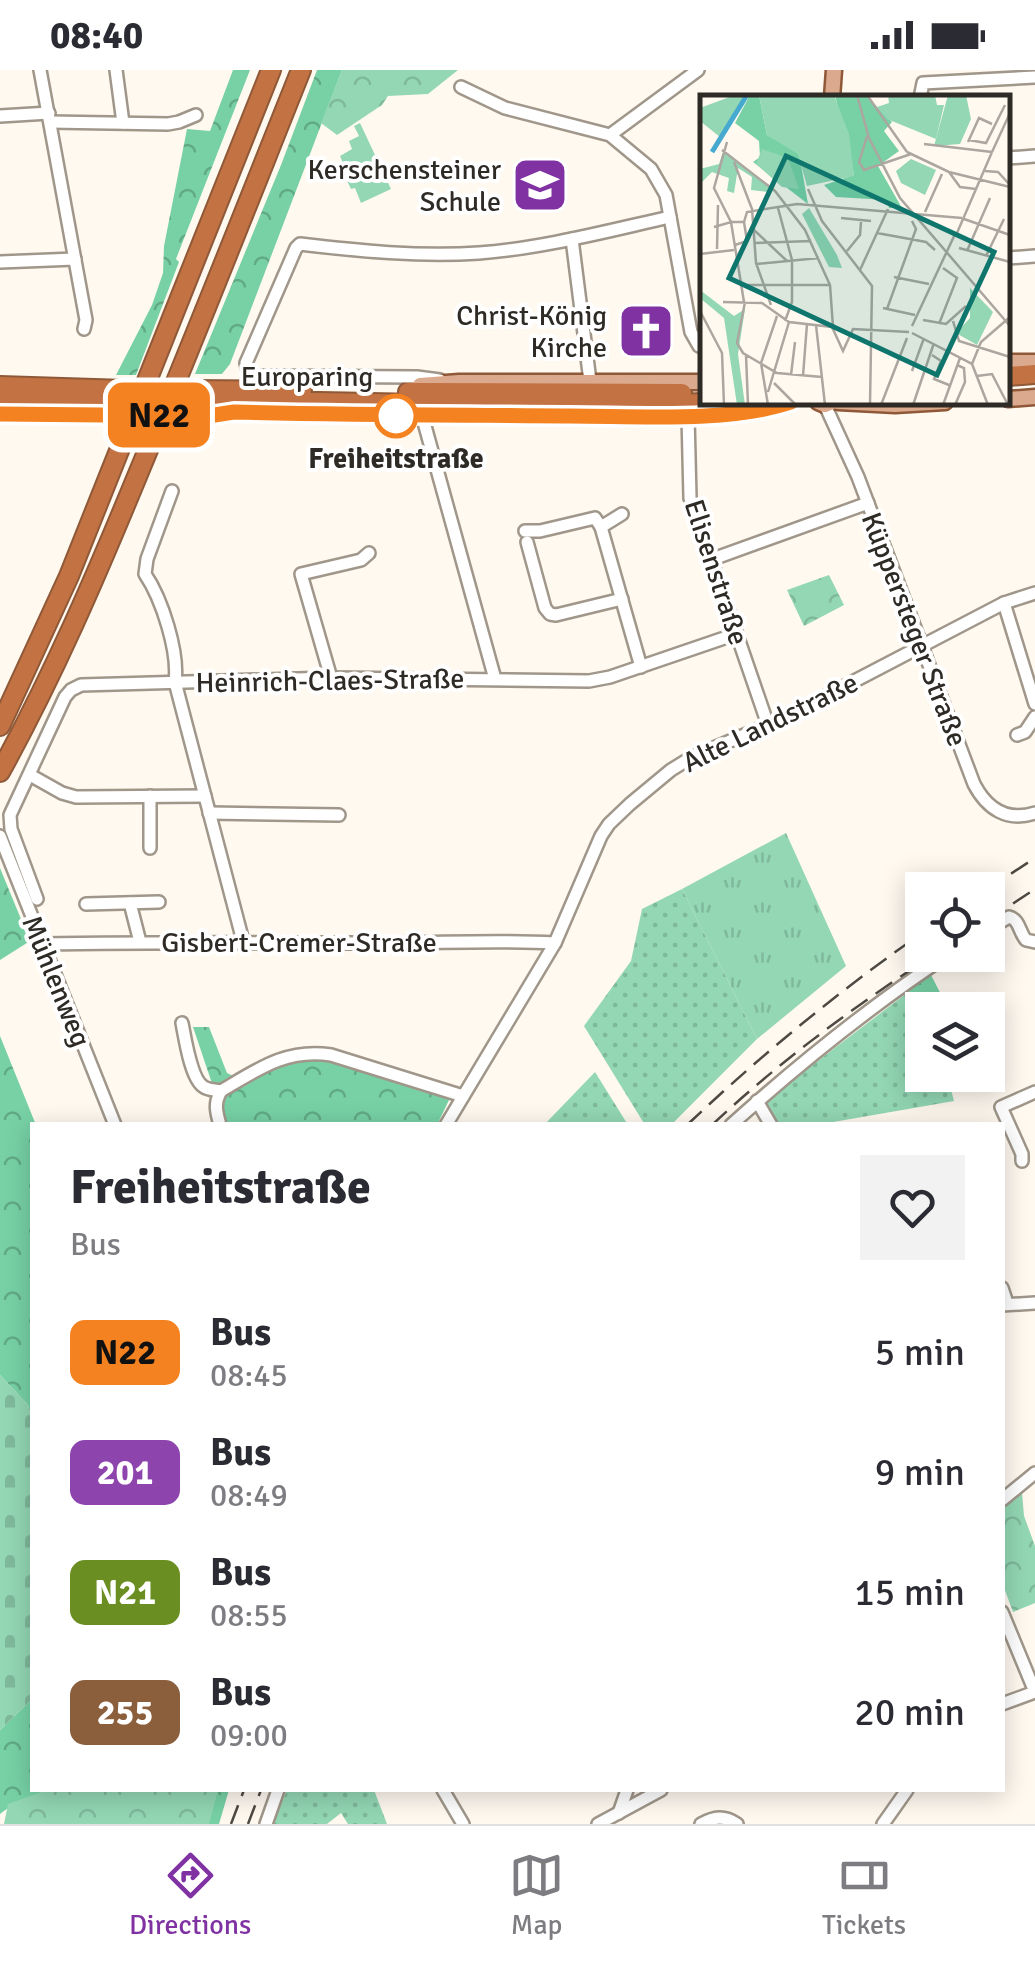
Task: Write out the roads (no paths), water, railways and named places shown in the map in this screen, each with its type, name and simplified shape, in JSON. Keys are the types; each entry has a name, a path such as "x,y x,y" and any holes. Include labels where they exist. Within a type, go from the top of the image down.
{"highway":[{"path":"0,726 69,576 272,70"},
{"path":"0,772 76,622 182,370 301,70"},
{"path":"1010,375 1034,364"},
{"path":"1010,386 1035,385"},
{"name":"Europaring","path":"0,386 121,402"},
{"name":"Europaring","path":"181,404 405,392 700,392"},
{"name":"Europaring","path":"0,401 580,407 700,403"}],"main road":[{"path":"832,95 834,70"},
{"path":"405,392 421,384 459,382 700,382"},
{"path":"1010,400 1035,397"},
{"path":"181,404 234,412 688,416 780,405"}],"street":[{"path":"40,70 86,320 84,329"},
{"path":"116,70 122,123"},
{"path":"610,135 698,70"},
{"path":"921,95 923,84 1035,77"},
{"path":"461,88 504,108 610,135 651,169 666,195 691,332 699,346"},
{"path":"0,116 168,124 196,115"},
{"path":"1010,158 1035,156"},
{"path":"459,382 417,377 252,376 246,363 300,244 433,255 498,251 670,218"},
{"path":"572,239 590,381"},
{"path":"1010,258 1035,256"},
{"path":"0,262 75,259"},
{"path":"0,414 121,402"},
{"name":"Küppersteger Straße","path":"829,405 981,798 1004,815 1020,817 1035,813"},
{"path":"427,415 425,426 495,679"},
{"name":"Elisenstraße","path":"688,416 690,498 768,724"},
{"path":"172,491 145,574 162,608 177,668 175,682 243,941"},
{"path":"710,560 868,503"},
{"path":"622,514 599,523 526,536 545,608 550,614 556,616 622,599"},
{"path":"599,523 641,667"},
{"path":"331,678 301,574 361,560 370,553"},
{"name":"Alte Landstraße","path":"448,1122 555,943 600,836 609,824 671,770 692,757 768,724 1004,604 1035,593"},
{"path":"1004,604 1035,704"},
{"name":"Heinrich-Claes-Straße","path":"4,834 64,698 71,690 91,683 331,678 589,681 610,678 736,634"},
{"path":"1017,735 1025,732 1035,717"},
{"path":"30,775 76,797 205,796"},
{"path":"150,796 150,848"},
{"path":"209,812 340,815"},
{"name":"Mühlenweg","path":"4,834 36,900"},
{"name":"Mühlenweg","path":"4,834 42,944 114,1122"},
{"name":"Gisbert-Cremer-Straße","path":"86,904 159,902"},
{"path":"130,904 140,942"},
{"path":"1005,919 1014,919 1026,940 1035,942"},
{"name":"Gisbert-Cremer-Straße","path":"42,944 555,943"},
{"path":"734,1122 923,972"},
{"path":"182,1023 200,1084 221,1090"},
{"path":"219,1122 216,1099 221,1090 274,1061 296,1054 331,1055 463,1096"},
{"path":"1022,1161 1001,1107 1035,1092"},
{"path":"757,1101 769,1122"},
{"path":"1005,1304 1035,1303"},
{"path":"1005,1498 1035,1473"},
{"path":"1005,1619 1035,1692 1005,1703"},
{"path":"266,1824 277,1792"},
{"path":"444,1792 463,1824"},
{"path":"619,1813 622,1792"},
{"path":"598,1824 656,1792"},
{"path":"884,1824 905,1792"},
{"path":"701,1824 721,1818 737,1824"}],"railway":[{"path":"1005,878 1035,858"},
{"path":"1005,909 1035,889"},
{"path":"690,1122 801,1024 905,946"},
{"path":"715,1122 819,1035 908,972"},
{"path":"231,1824 243,1792"},
{"path":"248,1824 260,1792"}],"place":[{"name":"Kerschensteiner Schule","path":"540,185"},
{"name":"Christ-König Kirche","path":"646,331"},
{"name":"Freiheitstraße","path":"396,416"}]}
